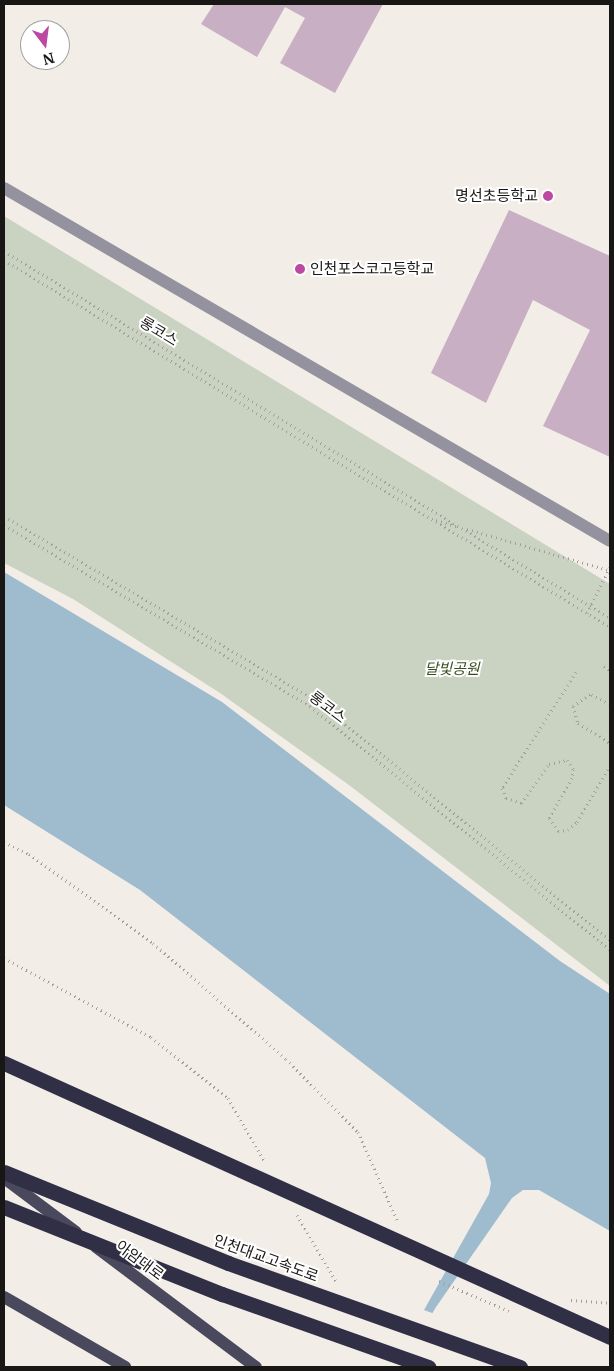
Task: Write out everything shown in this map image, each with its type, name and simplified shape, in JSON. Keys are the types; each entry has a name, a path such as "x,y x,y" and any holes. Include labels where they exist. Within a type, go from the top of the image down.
{"highway":[{"path":"4,1063 610,1337"},
{"name":"인천대교고속도로","path":"4,1172 228,1263 520,1367"},
{"path":"4,1208 222,1294 428,1367"}],"main road":[{"name":"아암대로","path":"4,1178 256,1367"},
{"path":"4,1298 125,1367"}],"street":[{"path":"4,188 610,541"}],"path":[{"name":"롱코스","path":"4,251 610,618"},
{"path":"4,260 610,627"},
{"path":"4,516 314,699 610,940"},
{"path":"432,519 609,568 587,613"},
{"name":"롱코스","path":"4,525 310,706 610,950"},
{"path":"604,666 610,670"},
{"path":"576,672 502,788 506,798 521,803 549,764 567,760 573,769 572,778 549,818 558,832 568,830 578,822 610,766"},
{"path":"610,704 590,694 573,706 578,723 610,743"},
{"path":"4,842 29,854 153,943 286,1059 358,1132 401,1229"},
{"path":"430,1276 462,1294"}],"green space":[{"name":"달빛공원","path":"4,216 610,584 610,986 349,785 220,693 73,599 4,563"}],"water":[{"path":"4,572 222,702 560,961 610,994 610,1231 539,1190 523,1190 512,1198 436,1307 405,1360 396,1360 489,1194 491,1183 485,1158 140,890 4,805"}],"pier":[{"path":"421,1309 435,1314 407,1362 394,1358"}],"building":[{"path":"214,4 383,4 335,93 280,63 305,18 285,7 257,57 201,24"},
{"path":"509,210 610,256 610,457 543,426 590,330 533,300 486,403 431,373"}],"place":[{"name":"명선초등학교","path":"548,196"},
{"name":"인천포스코고등학교","path":"300,269"}]}
